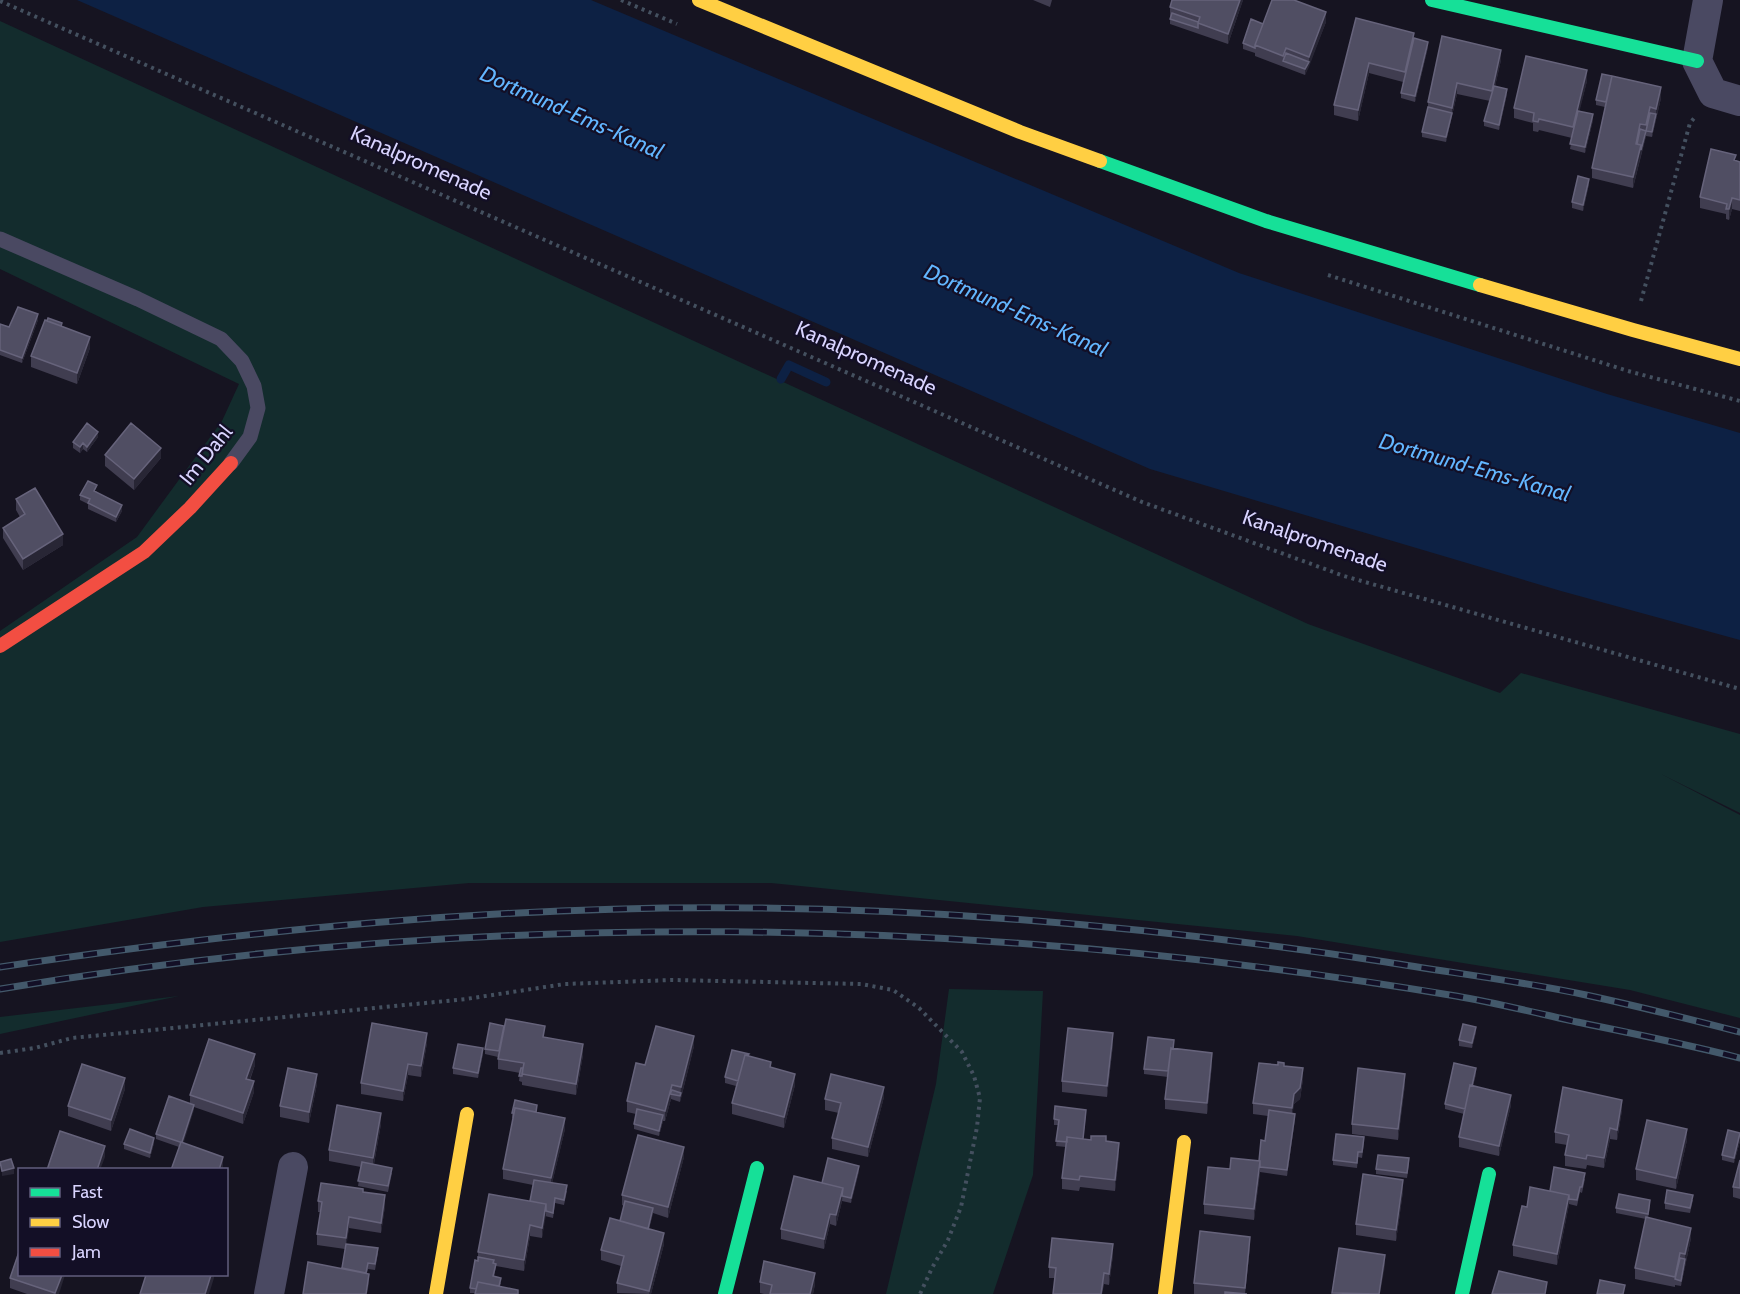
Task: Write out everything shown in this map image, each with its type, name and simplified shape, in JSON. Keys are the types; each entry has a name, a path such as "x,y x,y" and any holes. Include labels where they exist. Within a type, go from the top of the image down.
{"street":[{"path":"699,0 1020,132 1266,221 1633,330 1740,359"},
{"path":"1432,0 1697,61 1726,97"},
{"path":"1697,61 1708,0"},
{"name":"Im Dahl","path":"0,646 144,552 190,508 231,462"},
{"path":"436,1294 467,1114"},
{"path":"1165,1294 1184,1142"},
{"path":"269,1294 293,1167"},
{"path":"725,1294 757,1168"},
{"path":"1462,1294 1489,1174"}],"lane":[{"name":"Im Dahl","path":"0,238 221,339 242,361 254,386 258,408 249,437 231,462"}],"path":[{"name":"Kanalpromenade","path":"0,1 1142,502 1344,576 1740,689"},
{"path":"1648,277 1690,123 1726,97"},
{"path":"0,1053 35,1048 72,1038 466,999 565,984 672,980 861,984 893,990 919,1008 962,1052 974,1076 980,1098 977,1127 961,1208 948,1240 920,1294"}],"green space":[{"path":"0,21 1308,624 1500,693 1521,673 1740,734 1740,813 1661,774 1740,815 1740,1018 1630,990 1297,936 771,883 469,883 203,907 0,942 0,631 137,537 222,421 239,384 0,269"},
{"path":"949,989 1043,991 1033,1175 993,1294 886,1294 936,1084"},
{"path":"179,996 0,1034 0,1017"}],"water":[{"name":"Dortmund-Ems-Kanal","path":"77,0 591,0 1239,273 1607,394 1740,433 1740,640 1561,591 1150,469"}],"building":[{"path":"1172,0 1240,0 1228,34 1198,23 1200,17 1170,7"},
{"path":"1272,0 1294,0 1326,12 1309,57 1286,48 1283,56 1255,45"},
{"path":"1172,13 1198,22 1198,28 1170,19"},
{"path":"1356,18 1414,33 1405,72 1369,63 1358,110 1334,105"},
{"path":"1251,19 1263,24 1255,48 1243,43"},
{"path":"1442,36 1501,50 1492,91 1457,83 1452,108 1428,102"},
{"path":"1414,38 1428,42 1415,96 1401,93"},
{"path":"1286,53 1309,62 1305,69 1283,61"},
{"path":"1526,56 1587,70 1573,127 1539,119 1538,122 1533,121 1534,113 1514,108"},
{"path":"1602,74 1612,76 1606,102 1596,100"},
{"path":"1612,76 1661,87 1656,109 1650,107 1646,125 1640,124 1636,144 1641,145 1633,177 1592,168"},
{"path":"1494,86 1507,89 1499,125 1484,121"},
{"path":"1428,107 1452,113 1446,137 1422,132"},
{"path":"1578,111 1593,114 1585,147 1570,144"},
{"path":"1650,113 1656,114 1652,132 1646,131"},
{"path":"1640,129 1646,131 1641,150 1641,145 1637,144"},
{"path":"1711,149 1736,155 1734,160 1740,162 1740,200 1732,198 1729,209 1726,209 1727,204 1700,197"},
{"path":"1578,176 1589,179 1583,205 1572,202"},
{"path":"18,307 38,314 22,358 0,350 0,324 9,327"},
{"path":"48,318 62,323 61,326 47,321"},
{"path":"45,320 90,337 77,373 31,356"},
{"path":"87,423 98,432 87,447 83,443 80,447 73,442"},
{"path":"131,423 161,448 134,479 105,455"},
{"path":"88,481 97,485 94,491 122,505 116,517 88,503 90,499 80,495"},
{"path":"35,488 63,534 23,559 3,528 25,514 16,499"},
{"path":"506,1019 545,1026 543,1037 583,1044 576,1084 522,1074 524,1063 498,1059"},
{"path":"372,1023 427,1033 421,1066 408,1064 403,1091 361,1083"},
{"path":"490,1023 504,1026 499,1051 485,1049"},
{"path":"1463,1024 1476,1027 1472,1043 1459,1040"},
{"path":"656,1026 694,1036 681,1087 672,1085 665,1111 627,1101 636,1063 645,1065"},
{"path":"1068,1028 1113,1033 1107,1086 1062,1081"},
{"path":"1148,1037 1174,1040 1168,1071 1144,1069"},
{"path":"209,1039 255,1054 246,1079 254,1081 243,1113 190,1095"},
{"path":"458,1044 483,1048 478,1073 453,1068"},
{"path":"1171,1048 1212,1053 1207,1103 1165,1099"},
{"path":"732,1050 749,1054 745,1055 738,1081 725,1077"},
{"path":"745,1055 771,1062 770,1067 795,1074 784,1117 732,1103"},
{"path":"1278,1062 1284,1063 1284,1066 1303,1068 1300,1088 1294,1094 1292,1108 1253,1103 1259,1063 1278,1065"},
{"path":"1454,1063 1476,1068 1465,1109 1445,1104"},
{"path":"82,1064 125,1078 111,1120 68,1106"},
{"path":"288,1068 317,1074 309,1112 280,1106"},
{"path":"1358,1068 1405,1074 1398,1129 1352,1124"},
{"path":"831,1074 884,1087 868,1147 832,1138 841,1103 825,1099"},
{"path":"1470,1085 1511,1095 1499,1146 1459,1137"},
{"path":"1563,1087 1622,1100 1617,1130 1610,1128 1604,1158 1587,1155 1586,1159 1565,1155 1569,1135 1555,1132"},
{"path":"672,1090 681,1093 680,1096 670,1094"},
{"path":"169,1096 194,1105 182,1142 156,1134"},
{"path":"515,1100 537,1105 536,1112 515,1108 512,1113"},
{"path":"337,1105 381,1113 373,1158 329,1150"},
{"path":"1055,1106 1086,1110 1083,1139 1067,1137 1067,1142 1056,1141 1059,1120 1054,1119"},
{"path":"515,1108 565,1118 551,1178 503,1169"},
{"path":"637,1109 663,1115 659,1131 634,1124"},
{"path":"1269,1110 1295,1114 1287,1170 1260,1167 1261,1140 1265,1141"},
{"path":"1647,1120 1687,1129 1676,1178 1636,1169"},
{"path":"130,1129 154,1138 150,1153 124,1144"},
{"path":"1728,1130 1740,1133 1734,1158 1722,1155"},
{"path":"60,1131 105,1146 98,1168 48,1168"},
{"path":"1336,1134 1364,1137 1362,1152 1358,1152 1357,1163 1333,1160"},
{"path":"638,1135 684,1147 668,1207 622,1195"},
{"path":"1091,1136 1106,1136 1106,1141 1119,1143 1115,1180 1080,1176 1079,1180 1062,1178 1067,1137 1091,1140"},
{"path":"181,1142 223,1157 220,1168 172,1168"},
{"path":"1378,1155 1409,1158 1407,1173 1376,1169"},
{"path":"828,1158 859,1166 851,1198 842,1196 843,1188 822,1183"},
{"path":"1231,1158 1260,1161 1254,1209 1204,1204 1208,1167 1230,1169"},
{"path":"11,1159 14,1168 2,1171 0,1162"},
{"path":"1740,1160 1740,1188 1733,1187"},
{"path":"362,1162 392,1168 388,1186 358,1181"},
{"path":"1554,1167 1585,1173 1577,1200 1569,1199 1569,1195 1550,1191"},
{"path":"1363,1174 1403,1180 1396,1230 1356,1224"},
{"path":"794,1176 843,1188 836,1215 830,1214 824,1239 781,1229"},
{"path":"534,1180 567,1185 564,1200 555,1198 553,1213 546,1211 546,1204 530,1201"},
{"path":"321,1183 363,1189 363,1192 385,1195 381,1223 349,1217 346,1238 317,1234 322,1202 318,1201"},
{"path":"1530,1187 1569,1195 1557,1254 1513,1245 1522,1206 1527,1207"},
{"path":"1667,1190 1693,1195 1690,1208 1665,1203"},
{"path":"489,1194 546,1204 542,1228 530,1225 524,1260 478,1252"},
{"path":"1619,1194 1650,1200 1648,1214 1616,1208"},
{"path":"625,1201 653,1208 648,1229 620,1221"},
{"path":"1646,1217 1691,1228 1685,1254 1680,1253 1675,1277 1635,1268"},
{"path":"610,1218 664,1233 649,1291 617,1283 624,1256 601,1250"},
{"path":"1200,1231 1250,1237 1245,1288 1194,1283"},
{"path":"1052,1238 1113,1244 1109,1274 1104,1273 1101,1294 1053,1294 1056,1268 1049,1267"},
{"path":"346,1244 378,1248 375,1264 368,1263 366,1273 342,1268"},
{"path":"1339,1248 1385,1255 1379,1294 1332,1293"},
{"path":"18,1255 18,1276 62,1276 55,1293 10,1278"},
{"path":"478,1257 494,1260 493,1263 496,1264 493,1276 501,1278 499,1286 478,1282 476,1289 470,1288 475,1260 478,1261"},
{"path":"1680,1258 1685,1259 1681,1281 1675,1279"},
{"path":"764,1261 815,1273 810,1294 770,1294 772,1285 760,1282"},
{"path":"308,1262 369,1274 366,1294 303,1294"},
{"path":"1499,1271 1547,1282 1545,1294 1492,1294"},
{"path":"146,1276 211,1276 205,1294 140,1294"},
{"path":"1600,1280 1625,1285 1623,1294 1597,1294"},
{"path":"478,1282 518,1290 518,1294 475,1294"}],"waterway":[{"path":"781,379 789,365 826,382"}],"railway":[{"path":"0,967 188,942 376,922 659,908 833,910 992,918 1229,940 1561,990 1740,1032"},
{"path":"0,989 181,963 362,945 545,934 728,932 911,937 1094,949 1275,969 1456,996 1740,1058"}],"traffic: fast":[{"path":"1432,0 1697,61"},
{"path":"1100,161 1266,221 1480,285"},
{"path":"725,1294 757,1168"},
{"path":"1462,1294 1489,1174"}],"traffic: slow":[{"path":"699,0 1020,132 1100,161"},
{"path":"1480,285 1740,359"},
{"path":"436,1294 467,1114"},
{"path":"1165,1294 1184,1142"}],"traffic: jam":[{"path":"0,646 144,552 190,508 231,463"}]}
